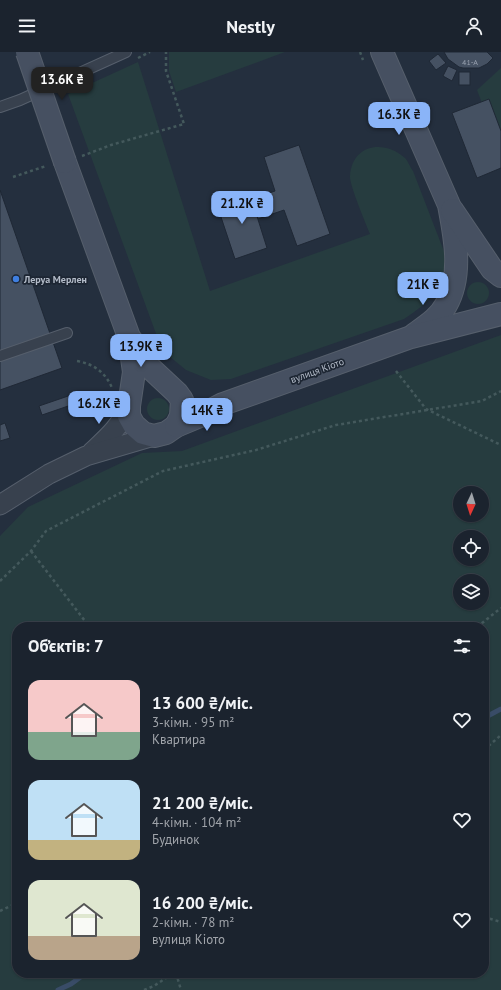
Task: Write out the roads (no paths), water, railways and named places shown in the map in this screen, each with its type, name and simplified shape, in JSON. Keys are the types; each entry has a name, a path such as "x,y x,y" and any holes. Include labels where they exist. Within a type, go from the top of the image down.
{"street":[{"path":"0,505 50,474 86,456 166,433 176,426 182,410 182,400 147,365 129,336 64,161 26,52"},
{"path":"372,56 449,205 497,272"},
{"path":"449,205 456,255 454,300 458,308 467,316 493,315"},
{"path":"411,337 434,320 446,306 461,273 472,267 481,266 497,272"},
{"path":"411,337 447,329 493,315"},
{"path":"86,456 110,436 122,422 124,398 134,372 129,336"},
{"name":"вулиця Кіото","path":"176,426 223,404 411,337"},
{"path":"124,398 148,384 156,382 189,398 223,404"},
{"path":"124,398 134,425 143,432 154,436"}],"lane":[{"path":"0,107 27,97 126,52"},
{"path":"0,356 68,333"}],"waterway":[{"path":"489,715 501,709"},
{"path":"58,990 79,978"}],"place":[{"name":"Леруа Мерлен","path":"16,279"}]}
